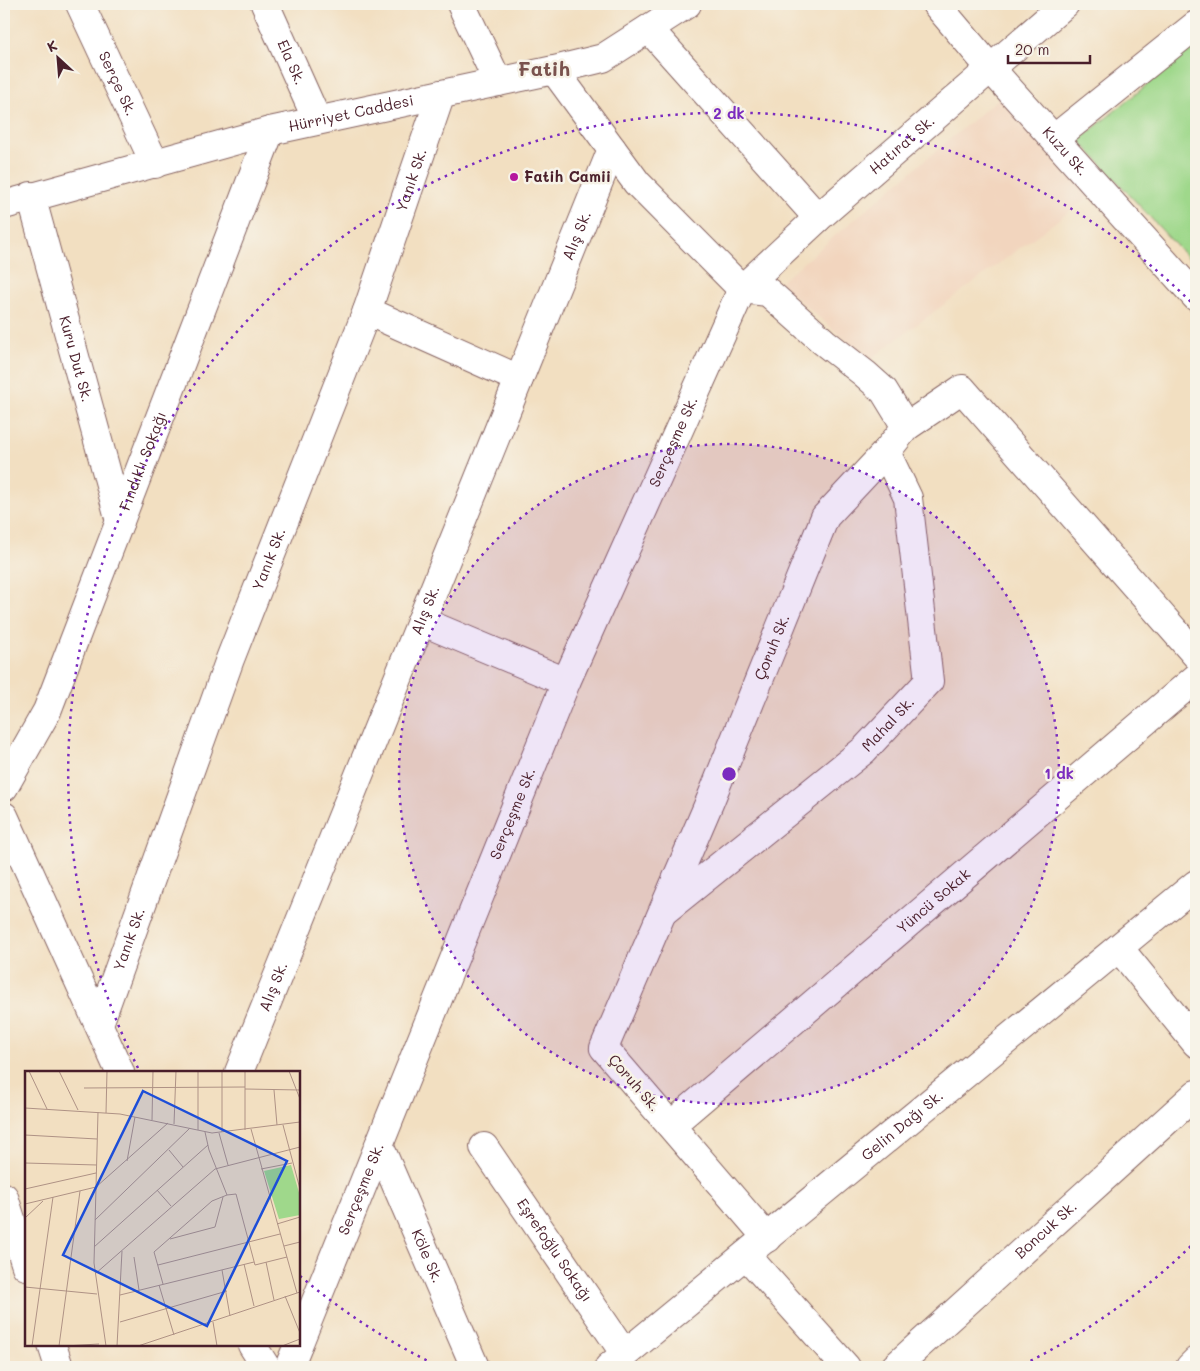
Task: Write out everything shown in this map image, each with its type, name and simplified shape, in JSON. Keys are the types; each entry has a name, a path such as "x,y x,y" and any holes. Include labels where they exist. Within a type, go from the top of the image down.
{"street":[{"name":"Serçe Sk.","path":"80,4 155,164"},
{"name":"Ela Sk.","path":"265,4 317,120"},
{"path":"461,4 498,82"},
{"name":"Kuzu Sk.","path":"936,4 990,69 1055,138 1196,297"},
{"name":"Hatırat Sk.","path":"742,289 818,218 1064,4"},
{"name":"Hürriyet Caddesi","path":"4,204 270,131 603,58 667,13"},
{"path":"667,13 818,218"},
{"path":"1055,138 1196,25"},
{"path":"554,70 637,183 742,289 768,292 824,342 884,391 906,427"},
{"name":"Yanık Sk.","path":"98,1024 230,659 367,311 441,94"},
{"name":"Fındıklı Sokağı","path":"4,787 47,711 270,131"},
{"name":"Alış Sk.","path":"239,1071 612,149"},
{"name":"Kuru Dut Sk.","path":"31,196 120,521"},
{"name":"Serçeşme Sk.","path":"300,1339 566,682 742,289"},
{"path":"367,311 519,379"},
{"name":"Çoruh Sk.","path":"767,1238 604,1048 714,792 825,517 886,452 906,427 962,389 1196,656"},
{"name":"Mahal Sk.","path":"663,912 864,750 929,681 908,498 886,452"},
{"path":"421,622 566,682"},
{"name":"Yüncü Sokak","path":"671,1125 1196,678"},
{"path":"4,816 120,1071"},
{"name":"Gelin Dağı Sk.","path":"617,1361 1196,884"},
{"path":"1119,948 1196,1043"},
{"name":"Boncuk Sk.","path":"896,1367 1196,1094"},
{"name":"Köle Sk.","path":"379,1145 475,1367"},
{"name":"Eşrefoğlu Sokağı","path":"484,1148 617,1361"},
{"path":"4,1197 25,1263"},
{"path":"746,1255 846,1367"},
{"path":"52,1346 59,1367"},
{"path":"253,1346 266,1367"},
{"name":"Serçeşme Sk.","path":"289,1367 297,1346"},
{"path":"1190,1367 1196,1361"}],"shaded area":[{"path":"1000,97 1090,196 869,360 779,283"}],"green space":[{"path":"1196,45 1196,267 1079,140"}],"place":[{"name":"Fatih Camii","path":"514,177"}],"district":[{"name":"Fatih","path":"544,69"}]}
